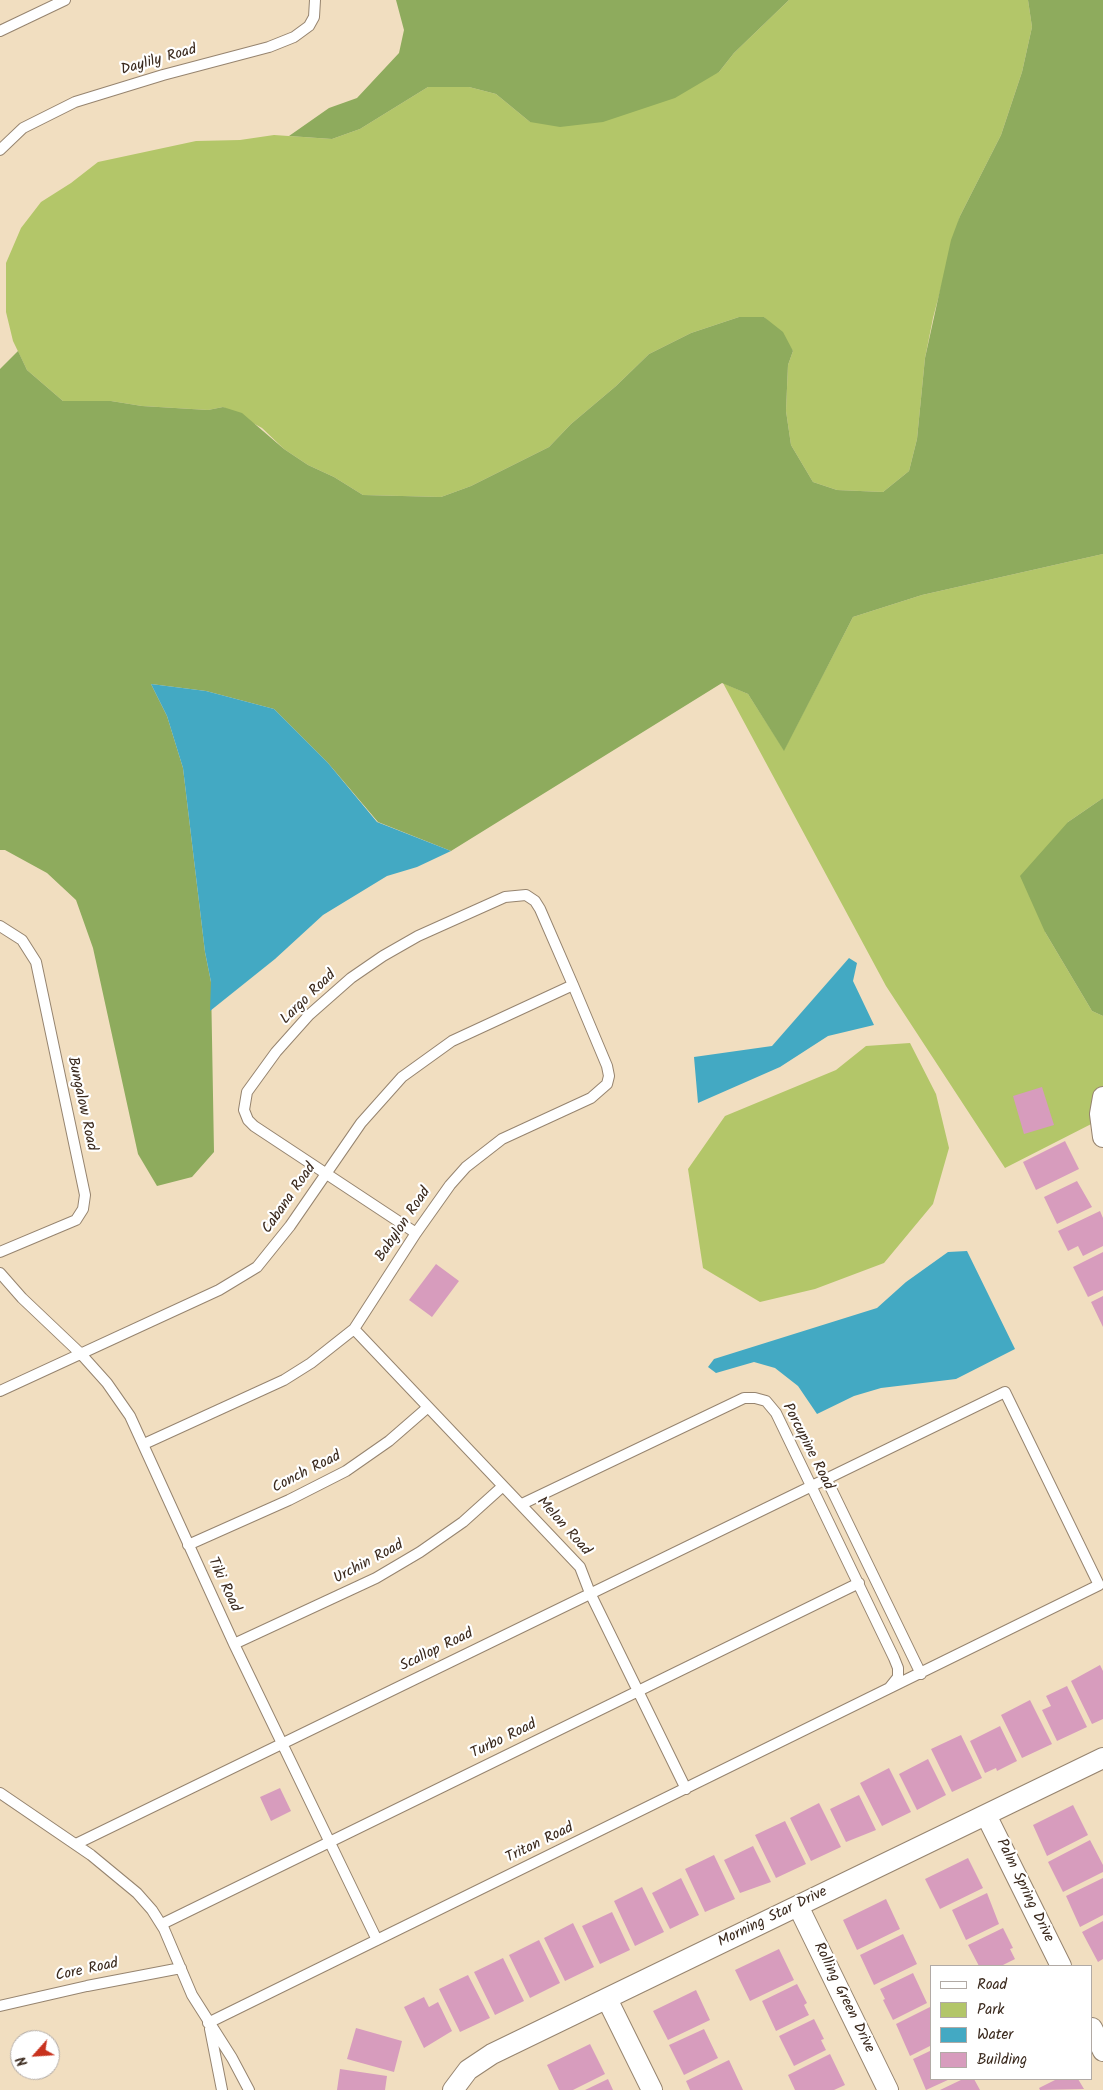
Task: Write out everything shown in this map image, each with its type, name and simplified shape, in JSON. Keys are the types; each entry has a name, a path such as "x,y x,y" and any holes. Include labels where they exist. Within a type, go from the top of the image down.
{"street":[{"path":"1103,1097 1100,1114 1103,1137"},
{"name":"Morning Star Drive","path":"453,2090 468,2070 492,2054 1103,1758"},
{"name":"Palm Spring Drive","path":"986,1815 1061,1965"},
{"name":"Rolling Green Drive","path":"798,1906 888,2090"},
{"path":"607,1998 652,2090"},
{"path":"1093,2030 1103,2051"}],"lane":[{"path":"0,31 65,0"},
{"name":"Daylily Road","path":"0,150 23,128 75,102 163,75 269,47 294,37 312,21 316,0"},
{"name":"Largo Road","path":"416,1233 254,1126 248,1120 244,1110 244,1100 247,1092 276,1052 309,1015 351,978 383,956 418,936 505,897 515,895 526,896 534,901 540,909 573,985"},
{"name":"Bungalow Road","path":"0,926 22,940 36,962 85,1195 83,1209 76,1220 0,1252"},
{"name":"Cabana Road","path":"0,1391 219,1290 257,1267 275,1247 361,1122 402,1077 423,1060 452,1041 573,985"},
{"name":"Babylon Road","path":"144,1444 284,1380 311,1363 354,1329 450,1184 483,1152 529,1125 591,1098 607,1084 609,1076 607,1066 573,985"},
{"name":"Tiki Road","path":"0,1273 22,1298 81,1354 119,1398 144,1444 234,1644 377,1940"},
{"name":"Melon Road","path":"354,1329 580,1567 590,1593 686,1789"},
{"name":"Scallop Road","path":"76,1844 810,1485 1005,1392 1099,1585 921,1674"},
{"name":"Porcupine Road","path":"522,1504 744,1398 766,1401 776,1413 898,1668 898,1677 884,1692"},
{"name":"Conch Road","path":"188,1545 289,1500 346,1471 389,1441 427,1408"},
{"path":"826,1478 921,1674"},
{"name":"Urchin Road","path":"234,1644 376,1578 420,1552 463,1522 503,1486"},
{"name":"Turbo Road","path":"162,1924 858,1583"},
{"name":"Triton Road","path":"208,2023 921,1674"},
{"path":"0,1793 76,1844 137,1893 162,1924 192,1995 208,2023 232,2058 249,2090"},
{"name":"Core Road","path":"0,2006 87,1986 181,1968"},
{"path":"208,2023 222,2090"}],"green space":[{"path":"396,0 789,0 734,53 719,72 675,98 603,122 560,127 530,122 496,94 469,87 428,87 360,129 332,139 289,136 329,108 357,98 399,53 404,30"},
{"path":"789,0 1028,0 1032,27 1022,72 1001,135 960,216 933,318 925,358 917,439 909,471 883,492 837,490 813,482 791,445 786,411 788,365 793,351 764,317 739,317 691,333 649,354 616,386 571,424 549,447 471,486 441,497 363,495 334,477 308,465 284,449 262,428 223,407 208,410 142,406 111,401 63,401 27,370 13,341 6,312 6,263 21,228 41,202 71,183 98,162 196,141 240,140 274,135 332,139 360,129 428,87 469,87 496,94 530,122 719,72 734,53"},
{"path":"1028,0 1103,0 1103,554 922,595 853,617 784,751 748,694 722,683 451,851 378,822 328,763 274,709 206,691 151,684 167,716 183,768 205,952 211,982 214,1152 192,1177 157,1186 138,1154 93,948 76,900 47,873 5,850 0,850 0,369 18,351 27,370 63,401 111,401 142,406 208,410 223,407 242,413 284,449 308,465 334,477 363,495 441,497 471,486 549,447 571,424 616,386 649,354 691,333 739,317 764,317 783,332 793,351 788,365 786,411 791,445 813,482 837,490 883,492 909,471 917,439 925,358 951,240 960,216 1001,135 1022,72 1032,27"},
{"path":"1103,554 1103,798 1068,822 1045,932 1092,1011 1103,1016 1103,1118 1005,1168 886,986 723,683 748,694 784,750 853,617 922,595"},
{"path":"1103,798 1103,1016 1092,1011 1045,932 1020,876 1068,822"},
{"path":"910,1043 936,1094 949,1148 933,1204 884,1263 815,1289 760,1302 703,1268 688,1169 725,1116 836,1070 866,1046"}],"water":[{"path":"151,684 206,691 274,709 328,763 377,822 451,851 417,867 387,876 323,915 275,959 210,1011 211,982 205,952 183,768 167,716"},
{"path":"849,958 857,963 853,981 874,1025 828,1036 780,1067 698,1103 694,1057 772,1046"},
{"path":"967,1251 1015,1349 956,1379 881,1388 854,1396 817,1414 798,1386 775,1368 754,1362 716,1373 708,1367 714,1359 877,1308 906,1282 948,1252"}],"building":[{"path":"1042,1087 1054,1125 1024,1134 1013,1096"},
{"path":"1065,1141 1079,1169 1036,1190 1023,1162"},
{"path":"1077,1181 1092,1207 1057,1224 1044,1197"},
{"path":"1100,1211 1103,1218 1103,1246 1083,1256 1078,1246 1068,1251 1058,1231"},
{"path":"1103,1252 1103,1290 1088,1297 1073,1267"},
{"path":"436,1264 459,1281 432,1317 409,1300"},
{"path":"1103,1296 1103,1327 1091,1302"},
{"path":"1100,1665 1103,1671 1103,1719 1092,1724 1071,1681"},
{"path":"1067,1686 1087,1727 1057,1741 1042,1710 1051,1706 1046,1696"},
{"path":"1030,1700 1052,1744 1022,1758 1001,1715"},
{"path":"1000,1726 1017,1761 997,1771 996,1768 985,1773 970,1741"},
{"path":"961,1735 982,1778 952,1792 931,1749"},
{"path":"928,1759 946,1795 917,1810 899,1774"},
{"path":"889,1768 911,1812 882,1826 860,1783"},
{"path":"280,1788 291,1811 271,1821 260,1797"},
{"path":"859,1795 876,1830 846,1842 830,1809"},
{"path":"819,1803 841,1847 811,1861 790,1818"},
{"path":"1073,1805 1088,1835 1047,1856 1033,1825"},
{"path":"785,1821 806,1864 776,1878 755,1835"},
{"path":"1090,1840 1103,1865 1103,1872 1063,1892 1048,1862"},
{"path":"753,1846 771,1882 740,1893 724,1860"},
{"path":"714,1855 735,1899 705,1912 685,1869"},
{"path":"968,1858 983,1888 940,1909 925,1879"},
{"path":"681,1878 699,1915 670,1929 652,1893"},
{"path":"1103,1878 1103,1915 1080,1927 1066,1896"},
{"path":"642,1887 664,1932 635,1946 614,1901"},
{"path":"987,1893 999,1924 966,1940 952,1910"},
{"path":"886,1899 900,1929 857,1950 843,1920"},
{"path":"612,1912 630,1950 600,1964 582,1926"},
{"path":"1103,1921 1103,1959 1098,1962 1082,1932"},
{"path":"573,1923 594,1967 565,1981 544,1938"},
{"path":"1003,1928 1013,1948 1010,1949 1015,1959 1003,1965 978,1965 968,1945"},
{"path":"903,1934 917,1964 874,1985 860,1955"},
{"path":"539,1940 560,1983 530,1998 509,1955"},
{"path":"779,1949 794,1980 750,2001 735,1970"},
{"path":"503,1958 524,2001 495,2015 474,1972"},
{"path":"913,1973 927,2003 893,2020 880,1989"},
{"path":"468,1975 490,2018 460,2032 439,1989"},
{"path":"797,1984 807,2003 804,2005 809,2015 776,2031 762,2001"},
{"path":"696,1990 710,2020 668,2040 653,2011"},
{"path":"424,1997 429,2007 438,2002 452,2031 424,2048 404,2007"},
{"path":"930,2007 930,2046 910,2056 896,2024"},
{"path":"814,2019 824,2039 821,2040 826,2050 794,2066 779,2036"},
{"path":"356,2028 402,2041 394,2072 347,2059"},
{"path":"704,2029 718,2058 684,2075 669,2045"},
{"path":"590,2044 605,2074 573,2090 559,2090 547,2065"},
{"path":"930,2051 930,2080 948,2080 926,2090 913,2059"},
{"path":"830,2054 845,2085 834,2090 795,2090 788,2075"},
{"path":"729,2060 743,2090 690,2090 686,2081"},
{"path":"340,2069 387,2076 385,2090 337,2090"},
{"path":"608,2079 613,2090 585,2090"},
{"path":"961,2080 975,2080 980,2090 940,2090"},
{"path":"1055,2080 1079,2080 1084,2089 1040,2090 1039,2088"}]}
